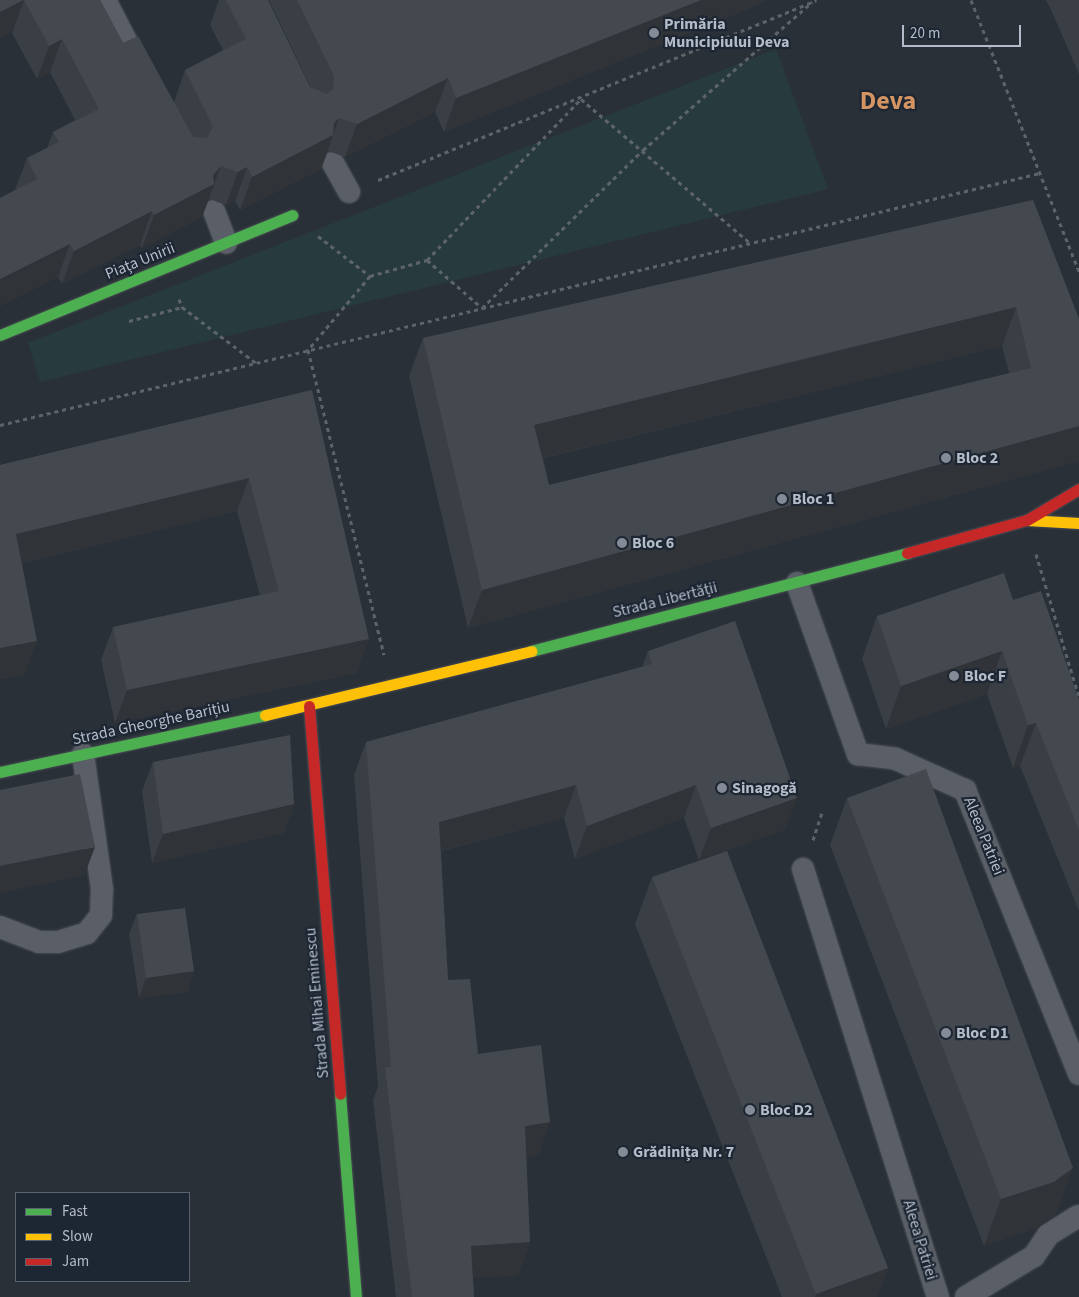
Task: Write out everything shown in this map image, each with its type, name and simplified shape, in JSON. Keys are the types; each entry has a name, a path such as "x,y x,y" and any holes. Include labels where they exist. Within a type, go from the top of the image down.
{"street":[{"name":"Piața Unirii","path":"0,335 292,215"},
{"name":"Strada Libertății","path":"310,706 392,687 797,583 1027,520 1079,489"},
{"name":"Strada Libertății","path":"1027,520 1079,524"},
{"name":"Strada Gheorghe Barițiu","path":"0,772 310,706"},
{"name":"Strada Mihai Eminescu","path":"310,706 356,1297"}],"lane":[{"path":"105,0 149,84"},
{"path":"333,163 349,192"},
{"path":"214,211 226,243"},
{"name":"Aleea Patriei","path":"797,583 858,754 896,759 965,790 1079,1074"},
{"path":"0,926 39,942 58,942 87,933 101,915 102,889 83,754"},
{"name":"Aleea Patriei","path":"804,869 938,1297"},
{"path":"966,1297 1034,1256 1048,1235 1079,1216"}],"path":[{"path":"349,192 581,99 816,0"},
{"path":"971,0 1079,272"},
{"path":"482,308 643,150 812,2"},
{"path":"581,99 750,243"},
{"path":"308,350 370,276 427,260 581,99"},
{"path":"0,425 1040,173"},
{"path":"292,215 370,276"},
{"path":"427,260 482,308"},
{"path":"167,267 182,307 256,363"},
{"path":"308,350 392,687"},
{"path":"1027,520 1054,624 1079,697"}],"green space":[{"path":"776,49 828,189 40,382 28,343"}],"building":[{"path":"0,0 23,0 0,12"},
{"path":"24,0 100,0 123,43 138,36 193,137 207,138 213,127 185,70 246,39 226,0 268,0 310,87 327,94 333,89 334,76 297,0 701,0 456,98 448,78 357,124 339,118 334,123 333,135 252,177 247,167 238,172 221,166 213,175 214,184 154,215 152,211 74,251 70,244 0,279 0,198 37,179 27,158 59,142 53,132 99,109 62,39 49,46"},
{"path":"1033,200 1079,319 1079,426 482,590 423,338","holes":["1016,307 1031,368 549,485 534,425"]},
{"path":"312,390 369,639 127,690 113,627 279,591 249,478 16,534 37,641 0,648 0,465"},
{"path":"1004,573 1013,600 1041,591 1079,700 1079,830 1036,723 1028,725 1002,651 901,686 877,616"},
{"path":"735,621 797,798 711,828 696,785 587,826 576,785 439,822 448,980 470,979 478,1054 541,1045 550,1122 525,1126 530,1242 471,1246 474,1297 412,1297 385,1067 391,1067 366,742 652,664 648,651"},
{"path":"290,735 294,804 163,834 153,762"},
{"path":"926,769 1073,1168 1054,1182 1001,1199 847,798"},
{"path":"80,774 95,847 0,866 0,790"},
{"path":"727,851 888,1268 816,1294 652,877"},
{"path":"185,908 194,971 146,978 137,914"}],"traffic: fast":[{"path":"0,335 292,215"},
{"path":"531,651 907,553"},
{"path":"0,772 265,715"},
{"path":"340,1094 356,1297"}],"traffic: slow":[{"path":"1027,520 1079,523"},
{"path":"265,715 531,651"}],"traffic: jam":[{"path":"907,553 1027,520 1079,489"},
{"path":"309,706 340,1094"}],"place":[{"name":"Primăria Municipiului Deva","path":"654,33"},
{"name":"Bloc 2","path":"946,458"},
{"name":"Bloc 1","path":"782,499"},
{"name":"Bloc 6","path":"622,543"},
{"name":"Bloc F","path":"954,676"},
{"name":"Sinagogă","path":"722,788"},
{"name":"Bloc D1","path":"946,1033"},
{"name":"Bloc D2","path":"750,1110"},
{"name":"Grădinița Nr. 7","path":"623,1152"}],"district":[{"name":"Deva","path":"888,101"}]}
